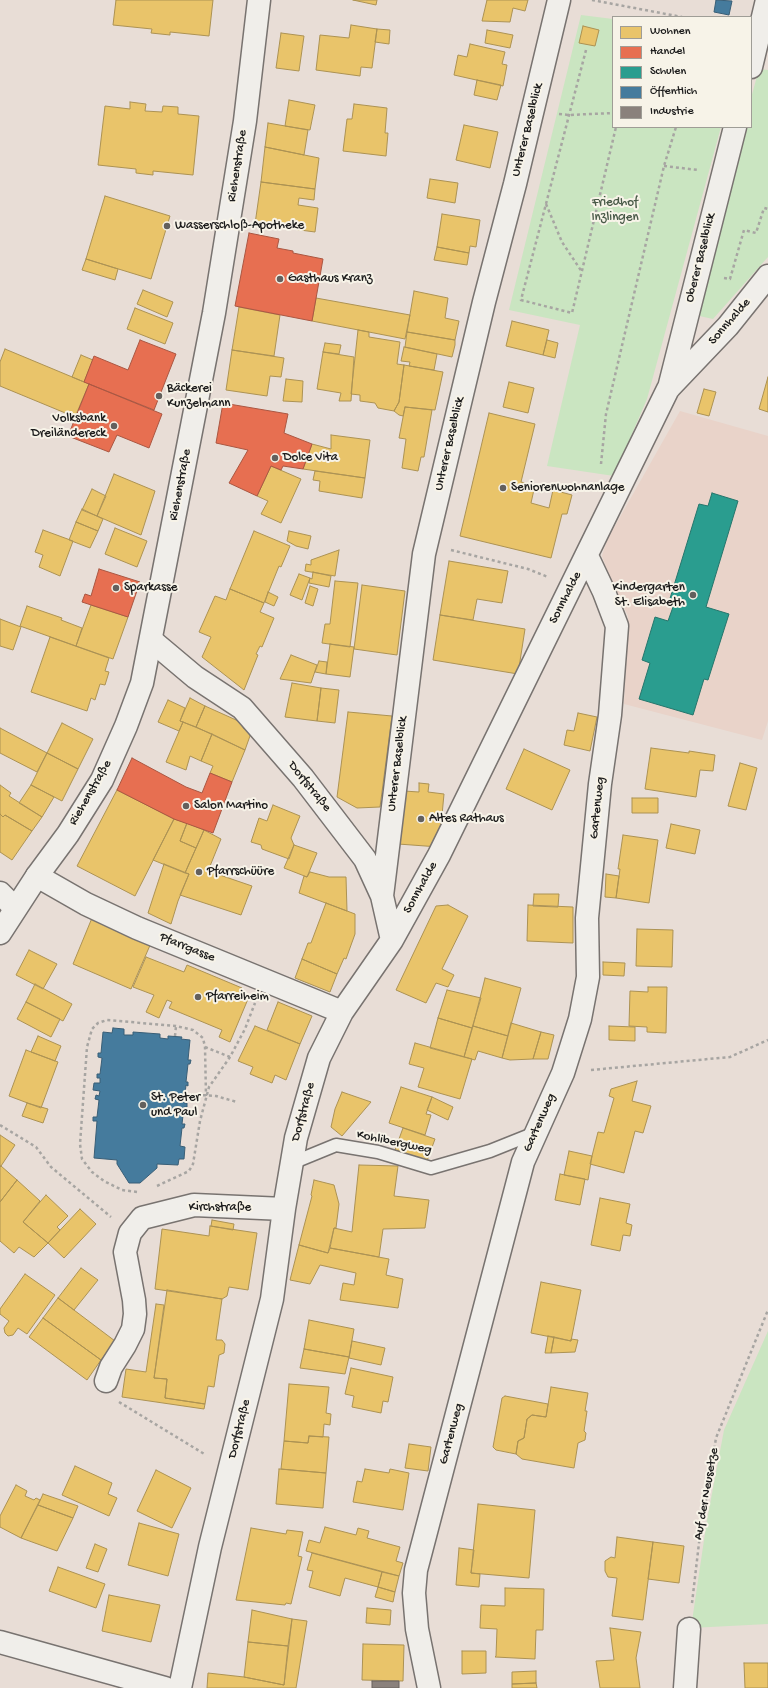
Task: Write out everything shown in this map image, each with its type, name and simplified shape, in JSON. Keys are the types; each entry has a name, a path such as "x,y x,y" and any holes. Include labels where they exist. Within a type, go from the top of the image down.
{"street":[{"name":"Riehenstraße","path":"0,933 15,908 68,834 102,780 126,726 142,683 214,313 245,121 259,0"},
{"name":"Unterer Baselblick","path":"382,896 424,554 484,302 515,184 559,0"},
{"path":"752,63 767,0"},
{"name":"Oberer Baselblick","path":"668,389 735,128"},
{"name":"Sonnhalde","path":"392,940 439,855 668,389 728,326 768,276"},
{"name":"Gartenweg","path":"429,1688 417,1629 414,1593 416,1570 523,1162 563,1072 580,1019 588,977 587,918 600,784 610,715 617,626 604,592 587,556"},
{"name":"Dorfstraße","path":"151,640 195,677 242,708 303,778 366,859 382,896 392,940 342,1012 319,1058 296,1138 284,1209 272,1299 210,1547 180,1688"},
{"name":"Pfarrgasse","path":"37,876 86,904 137,928 342,1012"},
{"path":"0,892 15,908"},
{"name":"Kirchstraße","path":"106,1380 111,1367 125,1345 133,1328 135,1314 125,1252 130,1233 142,1218 194,1205 284,1209"},
{"path":"685,1688 689,1628"},
{"path":"0,1642 165,1688"}],"lane":[{"name":"Kohlibergweg","path":"292,1163 336,1145 378,1152 431,1168 490,1152 537,1132"}],"path":[{"path":"592,0 677,16"},
{"path":"586,50 521,300 572,313 616,128"},
{"path":"557,113 569,115 612,113"},
{"path":"601,466 606,414 664,166 676,128"},
{"path":"664,166 701,171"},
{"path":"546,203 562,242 582,272"},
{"path":"698,271 730,280 744,230 756,233 764,208 768,209"},
{"path":"427,544 528,569 572,587"},
{"path":"154,1187 189,1171 193,1164 209,1087 230,1057 245,1029 264,979"},
{"path":"143,1191 122,1190 104,1181 92,1172 82,1159 80,1144 87,1047 92,1029 98,1023 107,1020 176,1026 193,1030 203,1038 205,1047 206,1096"},
{"path":"175,1036 176,1026"},
{"path":"563,1072 730,1057 768,1040"},
{"path":"205,1047 230,1057"},
{"path":"185,1094 216,1096 237,1102"},
{"path":"0,1125 36,1147 51,1167 130,1233"},
{"name":"Auf der Neusetze","path":"689,1628 699,1543 716,1438 768,1310"},
{"path":"106,1380 106,1389 112,1398 230,1470"}],"shaded area":[{"name":"Kindergarten St. Elisabeth","path":"680,411 768,436 768,721 762,740 624,704 628,616 602,556 607,540"}],"green space":[{"name":"Friedhof Inzlingen","path":"581,15 612,19 612,128 721,128 647,399 614,476 547,466 580,325 509,310"},
{"path":"759,69 768,70 768,257 713,319 695,315 744,128 752,128 752,94"},
{"path":"768,1331 768,1624 691,1628 707,1520 724,1430"}],"building: Wohnen":[{"path":"116,0 213,0 209,36 170,32 170,35 151,33 152,29 113,25"},
{"path":"353,0 377,0 376,5"},
{"path":"487,0 528,0 525,11 513,8 510,22 482,21"},
{"path":"351,25 377,29 372,68 361,67 360,76 316,70 320,35 349,38"},
{"path":"583,26 599,30 595,46 579,43"},
{"path":"377,29 390,30 389,44 375,42"},
{"path":"487,30 513,35 510,48 485,43"},
{"path":"281,33 304,36 299,71 276,68"},
{"path":"470,44 505,52 502,64 507,65 503,86 454,75 458,55 467,57"},
{"path":"477,80 501,85 497,100 474,95"},
{"path":"289,100 315,105 310,130 285,126"},
{"path":"130,102 146,104 145,111 162,112 163,106 178,107 178,114 199,116 193,175 153,171 153,175 136,173 136,169 98,165 105,106 130,109"},
{"path":"354,104 387,108 385,133 388,133 386,156 343,151 347,119 352,119"},
{"path":"268,123 308,130 304,155 265,147"},
{"path":"464,125 498,132 490,168 456,160"},
{"path":"265,147 319,158 315,189 261,182"},
{"path":"430,179 458,183 455,203 427,198"},
{"path":"261,182 315,189 314,200 299,198 298,205 318,208 315,232 255,224"},
{"path":"105,196 170,216 151,279 86,259"},
{"path":"442,214 480,220 476,247 470,246 469,253 437,247"},
{"path":"437,247 469,253 467,265 434,260"},
{"path":"86,259 118,269 115,280 82,270"},
{"path":"143,290 173,302 167,317 137,304"},
{"path":"414,291 448,298 445,318 459,321 455,340 407,332"},
{"path":"316,298 410,315 405,339 312,321"},
{"path":"239,307 280,315 274,356 232,350"},
{"path":"135,308 173,323 165,344 127,329"},
{"path":"512,321 549,330 543,355 506,346"},
{"path":"358,330 369,332 369,337 400,342 397,364 404,365 399,402 394,411 378,408 375,403 360,401 360,395 351,394"},
{"path":"407,332 455,340 452,357 405,347"},
{"path":"547,340 558,343 555,358 543,355"},
{"path":"325,343 341,345 339,354 323,352"},
{"path":"404,347 437,354 434,370 409,366 410,362 401,361"},
{"path":"5,349 89,384 75,417 0,386 0,362"},
{"path":"232,350 284,358 281,377 270,376 267,396 226,390"},
{"path":"323,352 354,357 351,401 339,401 341,393 317,389"},
{"path":"81,355 93,360 84,382 72,377"},
{"path":"404,365 443,372 435,410 405,407 403,416 394,411 399,402"},
{"path":"768,377 768,412 759,409"},
{"path":"286,379 303,381 302,402 283,401"},
{"path":"509,382 534,388 528,413 503,407"},
{"path":"704,389 716,392 709,416 697,413"},
{"path":"405,407 432,410 424,457 421,457 418,471 402,468 406,439 399,438"},
{"name":"Seniorenwohnanlage","path":"489,413 535,424 521,482 535,485 531,503 549,508 553,490 572,495 567,514 562,514 551,558 460,536"},
{"path":"331,435 370,440 365,478 303,469 312,444 331,449"},
{"path":"271,466 301,479 281,523 261,514 268,501 257,496"},
{"path":"315,471 365,478 362,498 319,491 320,481 313,480"},
{"path":"114,474 155,491 141,535 97,516"},
{"path":"92,489 106,496 97,516 82,510"},
{"path":"82,509 103,519 98,531 76,522"},
{"path":"76,522 98,531 90,548 69,540"},
{"path":"115,528 147,541 137,567 105,554"},
{"path":"43,530 73,541 60,576 39,567 43,555 35,552"},
{"path":"254,531 290,546 281,567 279,566 264,603 230,589"},
{"path":"289,531 311,536 308,549 296,546 287,541"},
{"path":"339,550 335,576 305,571 306,564 311,565 311,560"},
{"path":"449,561 508,571 502,603 477,599 473,620 440,615"},
{"path":"313,572 331,576 329,587 309,583 310,578 312,579"},
{"path":"299,574 310,578 302,600 290,595"},
{"path":"335,581 358,583 350,647 322,643 325,624 330,624"},
{"path":"362,585 405,591 397,655 354,649"},
{"path":"310,586 318,589 313,606 305,603"},
{"path":"230,589 264,603 260,612 274,618 262,647 260,646 256,654 258,655 244,690 202,657 211,637 199,632 215,596 226,600"},
{"path":"268,592 278,597 274,606 265,602"},
{"path":"91,605 128,617 113,659 76,646"},
{"path":"27,606 62,618 61,620 82,628 76,646 20,626"},
{"path":"440,615 525,629 518,674 433,660"},
{"path":"0,619 21,627 13,650 0,646"},
{"path":"50,637 109,658 105,671 109,672 105,685 100,684 95,700 91,698 87,711 31,692"},
{"path":"330,644 354,647 350,677 326,674"},
{"path":"291,655 317,665 311,683 280,679"},
{"path":"319,661 327,662 326,674 315,672"},
{"path":"292,683 321,688 317,721 285,717"},
{"path":"321,688 339,690 335,723 317,721"},
{"path":"190,698 205,706 196,727 180,721"},
{"path":"168,700 185,708 180,721 183,722 179,731 158,722"},
{"path":"205,706 245,724 243,728 251,733 245,750 196,727"},
{"path":"348,712 392,716 380,807 357,808 337,797"},
{"path":"578,713 597,717 590,751 564,745 567,730 574,731"},
{"path":"183,722 212,734 201,761 190,756 186,770 166,762"},
{"path":"62,723 93,739 78,769 47,753"},
{"path":"0,728 47,753 37,772 0,753"},
{"path":"212,734 245,750 232,782 210,773 213,766 201,761"},
{"path":"651,748 715,755 713,771 700,770 696,797 645,789"},
{"path":"524,749 570,770 552,810 506,789"},
{"path":"47,753 78,769 62,801 31,785"},
{"path":"740,763 757,768 746,810 728,806"},
{"name":"Altes Rathaus","path":"419,783 429,784 428,792 444,794 439,847 398,844 404,791 419,792"},
{"path":"0,785 11,793 9,796 42,817 32,831 5,815 3,817 0,814"},
{"path":"31,785 54,797 42,817 19,803"},
{"path":"117,790 174,819 135,896 77,866"},
{"path":"632,798 658,798 658,813 632,813"},
{"path":"273,805 300,816 291,838 294,845 289,859 262,849 261,845 251,842 259,818 267,821"},
{"path":"0,814 3,817 5,815 32,831 12,860 0,852"},
{"path":"174,819 187,823 180,841 196,848 185,873 153,860"},
{"path":"187,823 204,830 196,848 180,841"},
{"path":"671,824 700,830 695,854 666,848"},
{"name":"Pfarrschüüre","path":"204,830 221,839 208,871 252,886 241,915 180,895 189,874 185,873"},
{"path":"623,835 658,840 649,903 616,898 620,869 618,869"},
{"path":"294,845 317,853 307,877 284,868"},
{"path":"164,864 189,874 178,901 171,924 148,913"},
{"path":"310,872 329,877 346,877 347,911 299,893 304,876 307,877"},
{"path":"606,874 619,876 616,898 605,897"},
{"path":"534,894 559,894 558,907 533,906"},
{"path":"326,903 355,914 355,934 346,959 344,958 337,974 302,959 308,943 311,943"},
{"path":"448,905 468,916 442,969 454,975 448,987 436,983 426,1003 396,990 436,906"},
{"path":"528,905 573,907 573,943 527,941"},
{"path":"92,918 151,943 131,989 73,964"},
{"path":"637,929 673,930 672,967 636,966"},
{"path":"29,950 57,964 43,989 16,975"},
{"name":"Pfarreiheim","path":"146,957 184,972 187,965 242,988 238,995 248,999 230,1042 219,1037 222,1030 169,1008 172,1002 167,1000 159,1018 146,1012 154,995 133,987"},
{"path":"302,959 337,974 330,992 295,978"},
{"path":"603,962 625,963 624,976 603,975"},
{"path":"485,978 521,988 508,1036 473,1026"},
{"path":"35,984 72,1004 63,1021 26,1002"},
{"path":"648,987 667,987 666,1033 647,1032 647,1027 629,1026 630,991 648,992"},
{"path":"447,990 481,998 472,1028 438,1018"},
{"path":"26,1002 60,1019 51,1037 17,1019"},
{"path":"278,1002 312,1016 300,1044 267,1030"},
{"path":"438,1018 472,1028 464,1057 430,1048"},
{"path":"511,1023 541,1032 533,1059 510,1060 502,1058"},
{"path":"255,1026 300,1044 286,1080 275,1075 272,1083 250,1074 253,1067 238,1061"},
{"path":"473,1026 508,1036 502,1058 478,1051 475,1060 464,1057"},
{"path":"609,1026 635,1027 635,1041 609,1040"},
{"path":"541,1032 554,1035 548,1059 533,1059"},
{"path":"38,1036 61,1046 55,1061 31,1052"},
{"path":"415,1043 472,1059 460,1099 418,1087 424,1068 409,1064"},
{"path":"26,1050 58,1062 41,1108 9,1096"},
{"path":"637,1081 632,1101 651,1106 643,1133 635,1131 624,1173 590,1164 598,1132 604,1133 614,1098 609,1096 611,1089"},
{"path":"401,1087 432,1097 426,1114 431,1115 425,1135 389,1123"},
{"path":"342,1092 371,1102 342,1136 331,1127 335,1109"},
{"path":"432,1097 453,1107 448,1120 427,1110"},
{"path":"27,1103 48,1109 43,1123 22,1116"},
{"path":"403,1128 435,1139 427,1161 395,1150"},
{"path":"0,1135 15,1145 1,1166 0,1166"},
{"path":"569,1151 592,1156 588,1180 564,1175"},
{"path":"359,1165 398,1166 394,1196 429,1200 425,1228 383,1229 379,1257 330,1248 334,1228 352,1232"},
{"path":"1,1166 17,1180 0,1202 0,1167"},
{"path":"560,1174 585,1179 580,1205 555,1200"},
{"path":"17,1180 40,1201 23,1222 48,1243 34,1257 19,1247 14,1253 0,1241 0,1202"},
{"path":"314,1180 334,1185 339,1204 336,1228 334,1228 328,1253 299,1245 312,1196"},
{"path":"46,1195 68,1216 57,1227 60,1230 48,1243 23,1222"},
{"path":"600,1198 630,1204 626,1223 632,1225 630,1236 623,1235 620,1251 591,1245"},
{"path":"80,1209 96,1224 64,1258 48,1243"},
{"path":"212,1220 234,1224 233,1230 211,1226"},
{"path":"210,1226 257,1233 248,1290 229,1287 227,1296 222,1299 155,1289 162,1229 209,1236"},
{"path":"299,1245 328,1253 330,1248 389,1259 386,1275 403,1279 398,1308 340,1300 343,1283 354,1285 356,1273 320,1265 310,1284 290,1280"},
{"path":"81,1268 98,1280 74,1310 58,1298"},
{"path":"25,1274 55,1295 27,1334 18,1328 13,1335 8,1336 5,1333 4,1328 9,1321 0,1314 0,1309"},
{"path":"541,1282 581,1290 571,1341 531,1333"},
{"path":"167,1290 222,1299 216,1340 222,1340 225,1344 224,1353 219,1355 214,1387 208,1386 205,1404 165,1398 167,1379 154,1378"},
{"path":"58,1298 115,1341 101,1360 43,1318"},
{"path":"156,1304 164,1305 154,1378 167,1379 165,1398 205,1404 204,1409 122,1397 126,1369 146,1372"},
{"path":"43,1318 101,1360 87,1380 29,1337"},
{"path":"309,1320 354,1329 349,1357 304,1349"},
{"path":"548,1336 554,1337 551,1353 545,1353"},
{"path":"554,1337 571,1341 571,1339 578,1340 575,1352 551,1353"},
{"path":"352,1341 385,1348 381,1365 349,1358"},
{"path":"304,1349 349,1357 345,1374 300,1368"},
{"path":"351,1368 393,1377 388,1402 383,1401 381,1413 352,1407 354,1396 345,1394"},
{"path":"289,1384 329,1387 326,1413 331,1414 330,1425 324,1424 323,1437 309,1436 308,1443 284,1441"},
{"path":"551,1387 588,1393 585,1411 587,1411 584,1431 586,1433 585,1440 578,1443 574,1468 522,1459 516,1454 518,1441 524,1438 527,1419 532,1415 546,1417"},
{"path":"505,1396 548,1404 546,1417 532,1415 527,1419 524,1438 518,1441 516,1454 496,1450 493,1447 502,1398"},
{"path":"309,1436 329,1437 326,1473 281,1469 284,1441 308,1443"},
{"path":"409,1444 431,1447 428,1471 405,1468"},
{"path":"75,1466 112,1483 108,1494 117,1498 109,1516 62,1495"},
{"path":"279,1469 326,1473 323,1508 276,1504"},
{"path":"365,1469 389,1473 390,1469 409,1473 403,1510 353,1502 357,1481 362,1482"},
{"path":"156,1470 191,1488 172,1528 137,1511"},
{"path":"16,1485 27,1491 25,1496 34,1500 36,1498 40,1500 21,1538 0,1527 0,1516"},
{"path":"43,1494 78,1506 73,1518 38,1505"},
{"path":"478,1504 535,1510 529,1578 471,1573"},
{"path":"38,1505 73,1518 57,1551 21,1538"},
{"path":"139,1523 179,1534 168,1576 128,1565"},
{"path":"325,1527 356,1535 358,1528 369,1531 367,1538 400,1547 396,1561 403,1563 399,1576 306,1551 309,1540 320,1543"},
{"path":"251,1528 286,1534 287,1530 303,1532 298,1556 302,1557 291,1604 286,1603 285,1605 236,1600"},
{"path":"617,1537 653,1542 643,1620 612,1616 617,1578 608,1577 605,1571 605,1561 611,1557 615,1558"},
{"path":"653,1542 684,1546 679,1583 648,1579"},
{"path":"95,1544 107,1549 98,1572 86,1568"},
{"path":"459,1548 474,1550 471,1573 480,1574 479,1587 456,1585"},
{"path":"312,1553 382,1572 378,1587 345,1578 340,1596 309,1587 313,1571 307,1570"},
{"path":"58,1567 105,1584 96,1608 49,1591"},
{"path":"382,1572 399,1576 395,1592 378,1587"},
{"path":"378,1587 395,1592 393,1602 375,1597"},
{"path":"505,1588 544,1589 543,1630 536,1630 535,1659 495,1657 497,1629 480,1628 481,1605 505,1606"},
{"path":"109,1595 160,1605 151,1642 102,1631"},
{"path":"367,1608 391,1610 390,1625 366,1623"},
{"path":"252,1610 292,1619 288,1646 248,1642"},
{"path":"292,1619 307,1621 296,1688 207,1688 208,1673 244,1677 284,1685"},
{"path":"610,1628 641,1632 636,1658 640,1688 600,1688 596,1661 614,1660"},
{"path":"248,1642 288,1646 284,1685 244,1677"},
{"path":"363,1644 404,1645 403,1681 362,1680"},
{"path":"462,1651 486,1651 486,1673 462,1674"},
{"path":"744,1663 768,1663 768,1688 745,1688"},
{"path":"536,1671 536,1683 512,1684 512,1672"},
{"path":"536,1683 537,1688 512,1688 512,1684"}],"building: Handel":[{"name":"Gasthaus Kranz","path":"249,233 279,239 277,248 323,259 312,321 235,306"},
{"path":"140,340 176,354 154,410 84,382 94,356 128,370"},
{"name":"Volksbank Dreiländereck","path":"89,384 162,414 149,448 117,435 109,452 68,436"},
{"name":"Dolce Vita","path":"223,403 288,414 284,433 312,444 303,469 283,466 281,470 271,466 257,496 229,483 248,450 216,443"},
{"name":"Sparkasse","path":"99,569 140,582 128,617 82,602 85,594 91,596"},
{"name":"Salon Martino","path":"132,758 186,787 202,793 210,773 232,782 213,833 174,819 117,790"}],"building: Schulen":[{"path":"712,493 738,501 706,607 729,614 708,680 704,679 693,715 639,699 650,663 642,660 655,617 668,621 673,607 668,605 699,504 708,506"}],"building: Öffentlich":[{"path":"716,0 732,1 729,15 714,12"},
{"name":"St. Peter und Paul","path":"113,1028 124,1029 124,1035 133,1035 133,1032 160,1034 160,1038 168,1039 168,1036 182,1037 181,1039 190,1040 188,1060 191,1060 190,1064 188,1064 186,1082 188,1082 188,1086 186,1085 184,1103 187,1103 187,1107 184,1107 182,1124 185,1124 184,1128 182,1128 180,1146 185,1147 184,1159 179,1159 178,1165 157,1164 157,1168 140,1183 129,1183 117,1164 117,1160 94,1158 97,1121 93,1121 93,1117 97,1117 99,1100 95,1099 96,1095 99,1096 100,1091 93,1090 94,1083 100,1083 100,1078 97,1078 97,1074 100,1074 102,1058 98,1057 98,1053 101,1053 103,1032 112,1033"}],"building: Industrie":[{"path":"372,1681 399,1681 399,1688 372,1688"}],"place":[{"name":"Wasserschloß-Apotheke","path":"167,226"},
{"name":"Gasthaus Kranz","path":"280,279"},
{"name":"Bäckerei Kunzelmann","path":"159,396"},
{"name":"Volksbank Dreiländereck","path":"114,426"},
{"name":"Dolce Vita","path":"275,458"},
{"name":"Seniorenwohnanlage","path":"503,488"},
{"name":"Sparkasse","path":"116,588"},
{"name":"Kindergarten St. Elisabeth","path":"693,595"},
{"name":"Salon Martino","path":"186,806"},
{"name":"Altes Rathaus","path":"421,819"},
{"name":"Pfarrschüüre","path":"199,872"},
{"name":"Pfarreiheim","path":"198,997"},
{"name":"St. Peter und Paul","path":"143,1105"}]}
